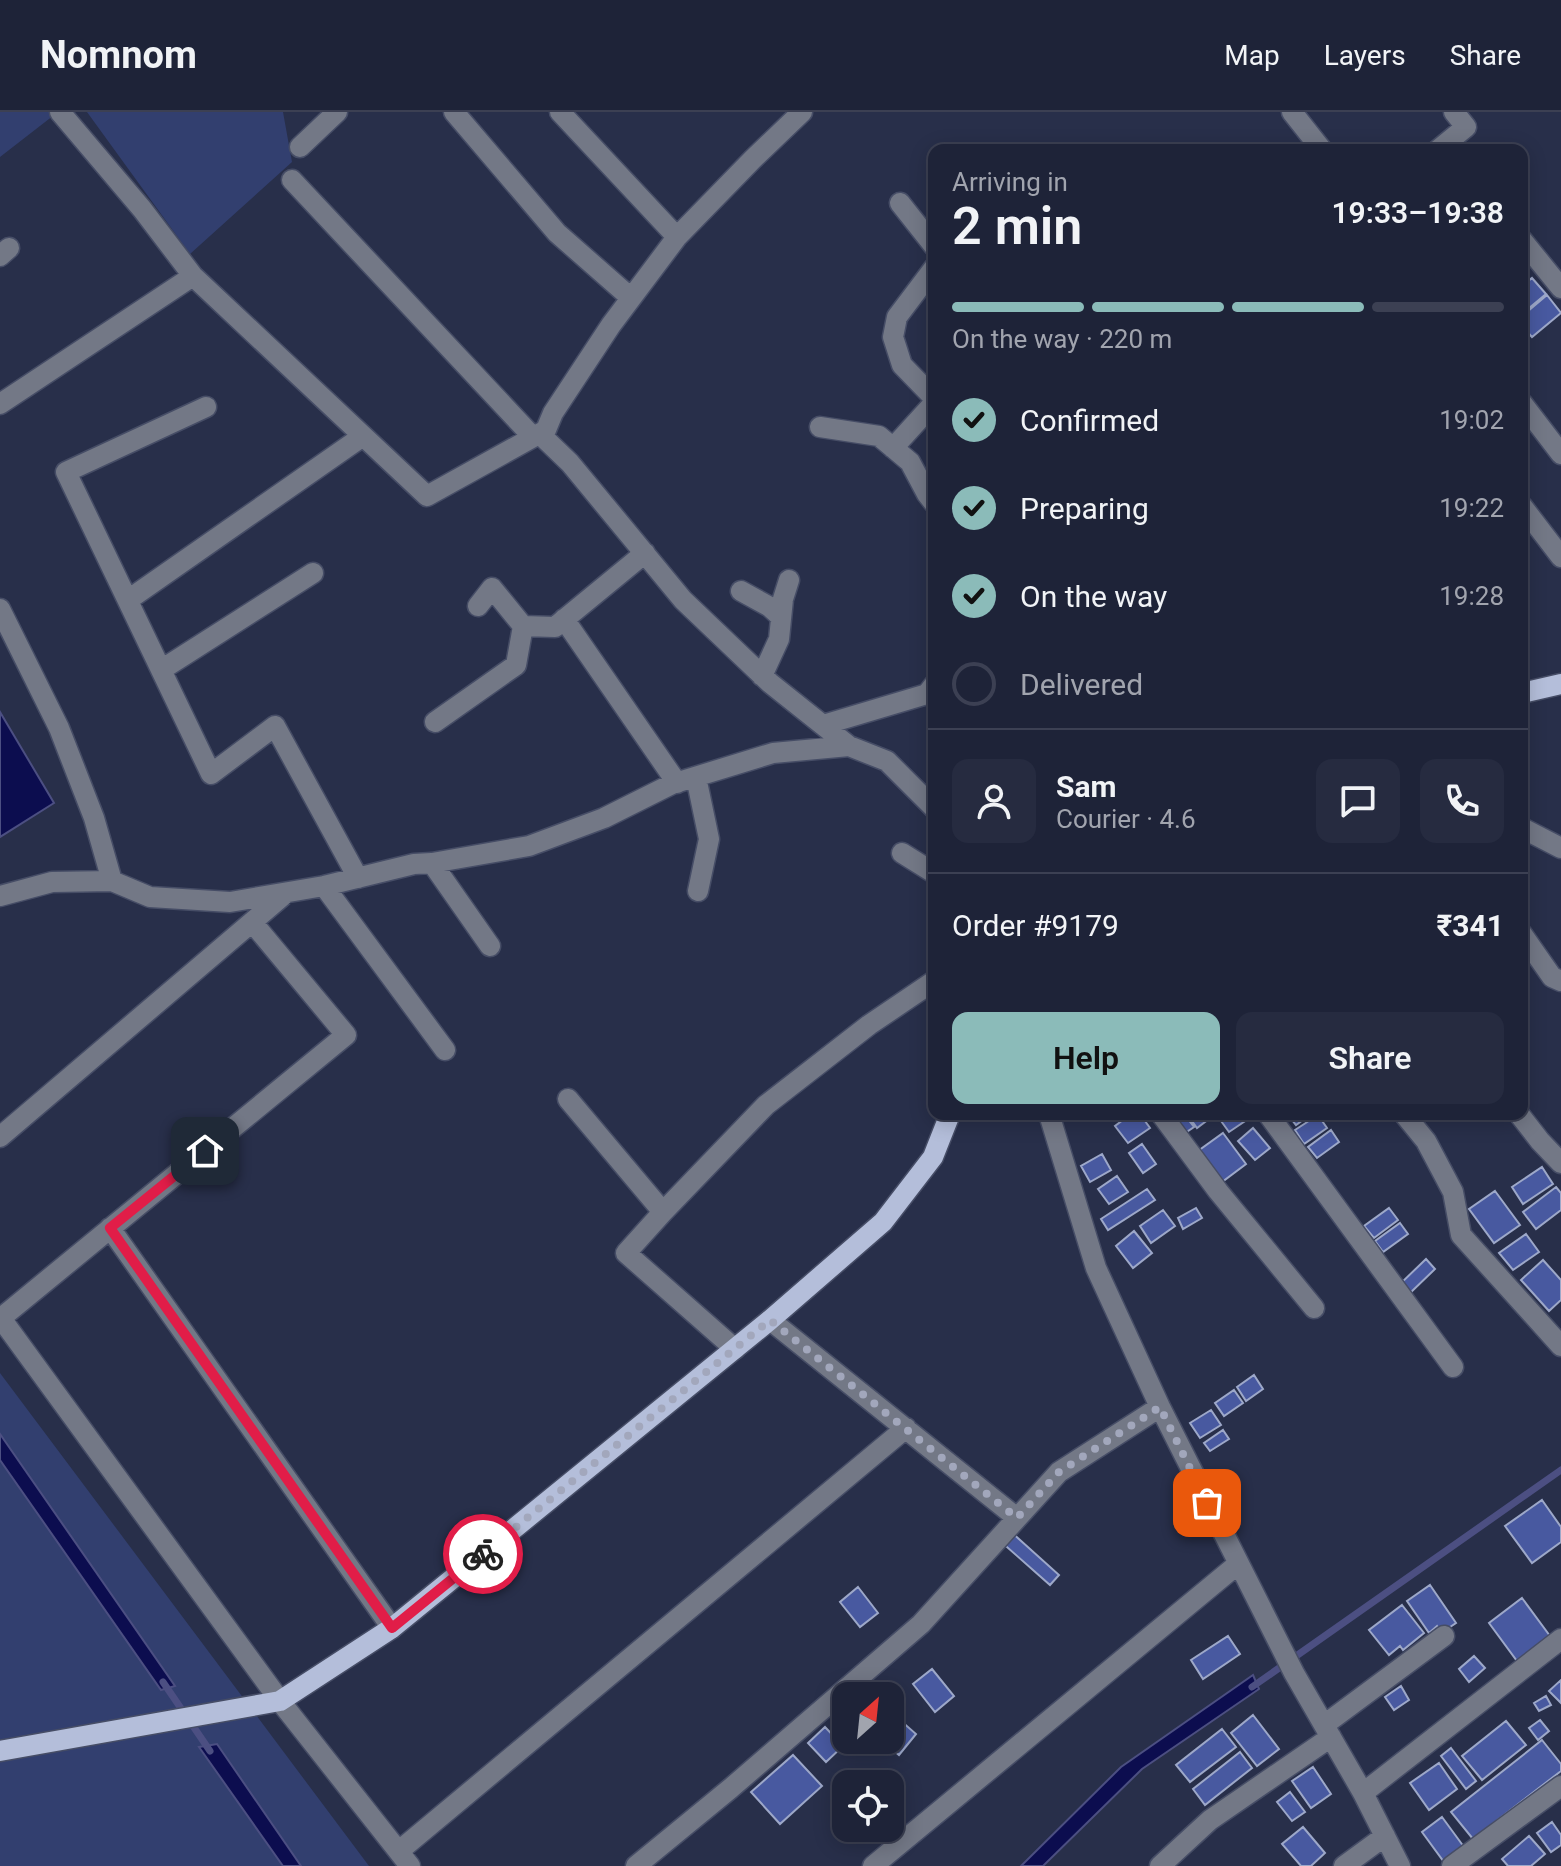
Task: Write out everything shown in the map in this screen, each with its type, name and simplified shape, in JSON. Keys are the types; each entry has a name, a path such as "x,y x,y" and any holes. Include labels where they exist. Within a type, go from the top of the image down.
{"main road":[{"path":"1528,692 1561,684"},
{"path":"0,1751 280,1701 392,1628 735,1349 883,1222 933,1157 948,1120"}],"street":[{"path":"60,112 142,209 193,276 427,496 539,434 611,325 677,237 802,112"},
{"path":"300,147 337,112"},
{"path":"454,112 557,233 631,298"},
{"path":"560,112 677,237"},
{"path":"1292,112 1317,144"},
{"path":"1445,144 1466,127 1454,112"},
{"path":"292,180 570,463 683,600 762,676 849,746 887,761 928,802"},
{"path":"900,203 928,238"},
{"path":"1528,247 1561,288"},
{"path":"0,404 193,276"},
{"path":"928,276 897,317 893,337 902,365 928,393"},
{"path":"206,407 66,472 211,774 275,726 358,878"},
{"path":"893,448 928,407"},
{"path":"1528,411 1561,454"},
{"path":"820,427 879,436 910,462 928,495"},
{"path":"128,600 363,436"},
{"path":"1528,514 1561,557"},
{"path":"478,606 492,588 523,626 555,627 645,553"},
{"path":"161,670 313,573"},
{"path":"762,676 779,639 783,599 789,580"},
{"path":"741,591 781,617"},
{"path":"0,609 59,728 94,818 112,881"},
{"path":"564,619 687,780 709,839 698,891"},
{"path":"435,722 516,665 523,626"},
{"path":"823,725 928,691"},
{"path":"0,896 52,882 112,881 150,897 230,902 324,886 414,864 529,846 604,818 687,780 773,753 849,746"},
{"path":"1528,831 1561,848"},
{"path":"902,853 928,869"},
{"path":"432,863 490,946"},
{"path":"324,886 445,1050"},
{"path":"0,1137 288,892"},
{"path":"252,922 346,1035 0,1318 280,1701 404,1859 906,1428"},
{"path":"1528,943 1552,977 1561,981"},
{"path":"735,1349 626,1253 766,1105 869,1025 928,985"},
{"path":"568,1099 663,1212"},
{"path":"1051,1120 1096,1268 1160,1407 1294,1673 1363,1793 1400,1866"},
{"path":"1165,1120 1218,1191 1314,1308"},
{"path":"1272,1120 1453,1367"},
{"path":"1409,1120 1426,1141 1453,1192 1461,1235 1561,1346"},
{"path":"1524,1120 1561,1163"},
{"path":"110,1228 392,1628"},
{"path":"770,1320 1017,1518"},
{"path":"636,1866 921,1624 1059,1472 1160,1407"},
{"path":"873,1866 1238,1564"},
{"path":"1160,1866 1210,1820 1444,1636"},
{"path":"1363,1793 1561,1639"},
{"path":"1452,1866 1561,1786"},
{"path":"1344,1866 1385,1836"}],"shaded area":[{"path":"0,112 58,112 0,157"},
{"path":"87,112 283,112 292,162 190,254"},
{"path":"0,712 54,803 0,837"},
{"path":"0,1373 369,1866 0,1866"},
{"path":"0,1434 175,1686 161,1690 0,1460"},
{"path":"1253,1675 1259,1689 1142,1769 1043,1866 1021,1866 1121,1767"},
{"path":"217,1744 301,1866 283,1866 199,1747"}],"building":[{"path":"1532,278 1546,294 1528,309 1528,281"},
{"path":"1547,295 1561,313 1532,337 1528,333 1528,311"},
{"path":"1123,1120 1144,1120 1150,1128 1128,1143 1115,1126"},
{"path":"1176,1120 1189,1120 1194,1127 1185,1133"},
{"path":"1191,1120 1208,1120 1197,1128"},
{"path":"1220,1120 1247,1120 1229,1132"},
{"path":"1310,1120 1321,1120 1327,1128 1304,1144 1295,1130"},
{"path":"1253,1128 1270,1148 1255,1160 1238,1141"},
{"path":"1331,1130 1339,1142 1317,1158 1308,1147"},
{"path":"1223,1133 1246,1164 1222,1182 1198,1151"},
{"path":"1142,1144 1156,1164 1143,1173 1129,1153"},
{"path":"1102,1154 1111,1170 1090,1182 1081,1166"},
{"path":"1542,1167 1553,1184 1523,1204 1512,1187"},
{"path":"1117,1176 1128,1192 1109,1204 1098,1189"},
{"path":"1556,1187 1561,1193 1561,1210 1536,1229 1523,1212"},
{"path":"1147,1189 1155,1200 1108,1230 1101,1219"},
{"path":"1495,1191 1520,1225 1494,1243 1469,1209"},
{"path":"1196,1208 1202,1218 1183,1229 1178,1218"},
{"path":"1389,1208 1398,1220 1374,1238 1364,1226"},
{"path":"1163,1210 1175,1226 1151,1243 1140,1226"},
{"path":"1400,1223 1408,1234 1383,1252 1375,1241"},
{"path":"1134,1231 1152,1253 1133,1268 1116,1246"},
{"path":"1526,1234 1539,1252 1513,1270 1499,1253"},
{"path":"1426,1259 1435,1269 1408,1295 1399,1285"},
{"path":"1543,1260 1561,1280 1561,1300 1549,1311 1521,1280"},
{"path":"1254,1375 1263,1389 1246,1401 1237,1387"},
{"path":"1234,1390 1243,1403 1224,1416 1215,1403"},
{"path":"1211,1410 1221,1425 1200,1438 1190,1423"},
{"path":"1223,1430 1229,1439 1210,1451 1204,1443"},
{"path":"1542,1500 1561,1527 1561,1542 1532,1563 1505,1526"},
{"path":"1009,1530 1059,1575 1050,1585 999,1540"},
{"path":"1430,1585 1456,1623 1441,1633 1437,1626 1429,1633 1407,1601"},
{"path":"858,1587 878,1613 860,1627 840,1602"},
{"path":"1522,1598 1550,1636 1517,1661 1489,1623"},
{"path":"1402,1605 1424,1633 1403,1650 1400,1646 1389,1655 1369,1630"},
{"path":"1228,1636 1240,1654 1203,1679 1191,1660"},
{"path":"1474,1656 1485,1668 1469,1682 1459,1669"},
{"path":"932,1669 954,1696 935,1712 913,1684"},
{"path":"1561,1680 1561,1703 1549,1691"},
{"path":"1401,1686 1409,1700 1394,1710 1385,1697"},
{"path":"1546,1696 1551,1705 1539,1711 1534,1703"},
{"path":"1253,1715 1279,1749 1257,1766 1231,1733"},
{"path":"1540,1720 1549,1731 1538,1740 1529,1728"},
{"path":"1506,1721 1526,1745 1482,1780 1462,1756"},
{"path":"904,1724 916,1734 904,1749"},
{"path":"825,1727 832,1734 832,1754 834,1754 826,1762 808,1743"},
{"path":"1222,1729 1236,1747 1190,1782 1176,1765"},
{"path":"1542,1740 1561,1764 1561,1771 1473,1839 1451,1812"},
{"path":"1451,1748 1476,1781 1466,1789 1441,1756"},
{"path":"1240,1752 1252,1768 1205,1805 1193,1789"},
{"path":"793,1755 822,1786 780,1824 751,1792"},
{"path":"1439,1763 1457,1789 1429,1810 1410,1783"},
{"path":"1313,1767 1331,1794 1311,1808 1292,1781"},
{"path":"1290,1792 1305,1812 1292,1821 1277,1802"},
{"path":"1442,1817 1464,1847 1444,1862 1422,1832"},
{"path":"1552,1822 1561,1835 1561,1845 1551,1852 1537,1833"},
{"path":"1303,1827 1325,1853 1311,1866 1301,1866 1282,1844"},
{"path":"1529,1836 1545,1854 1531,1866 1508,1866 1502,1859"}],"waterway":[{"path":"1252,1687 1561,1470"},
{"path":"163,1682 210,1751"}],"way so far":[{"path":"483,1554 770,1320 1017,1518 1059,1472 1160,1407 1207,1503"}],"route":[{"path":"205,1151 110,1228 392,1628 483,1554"}]}
